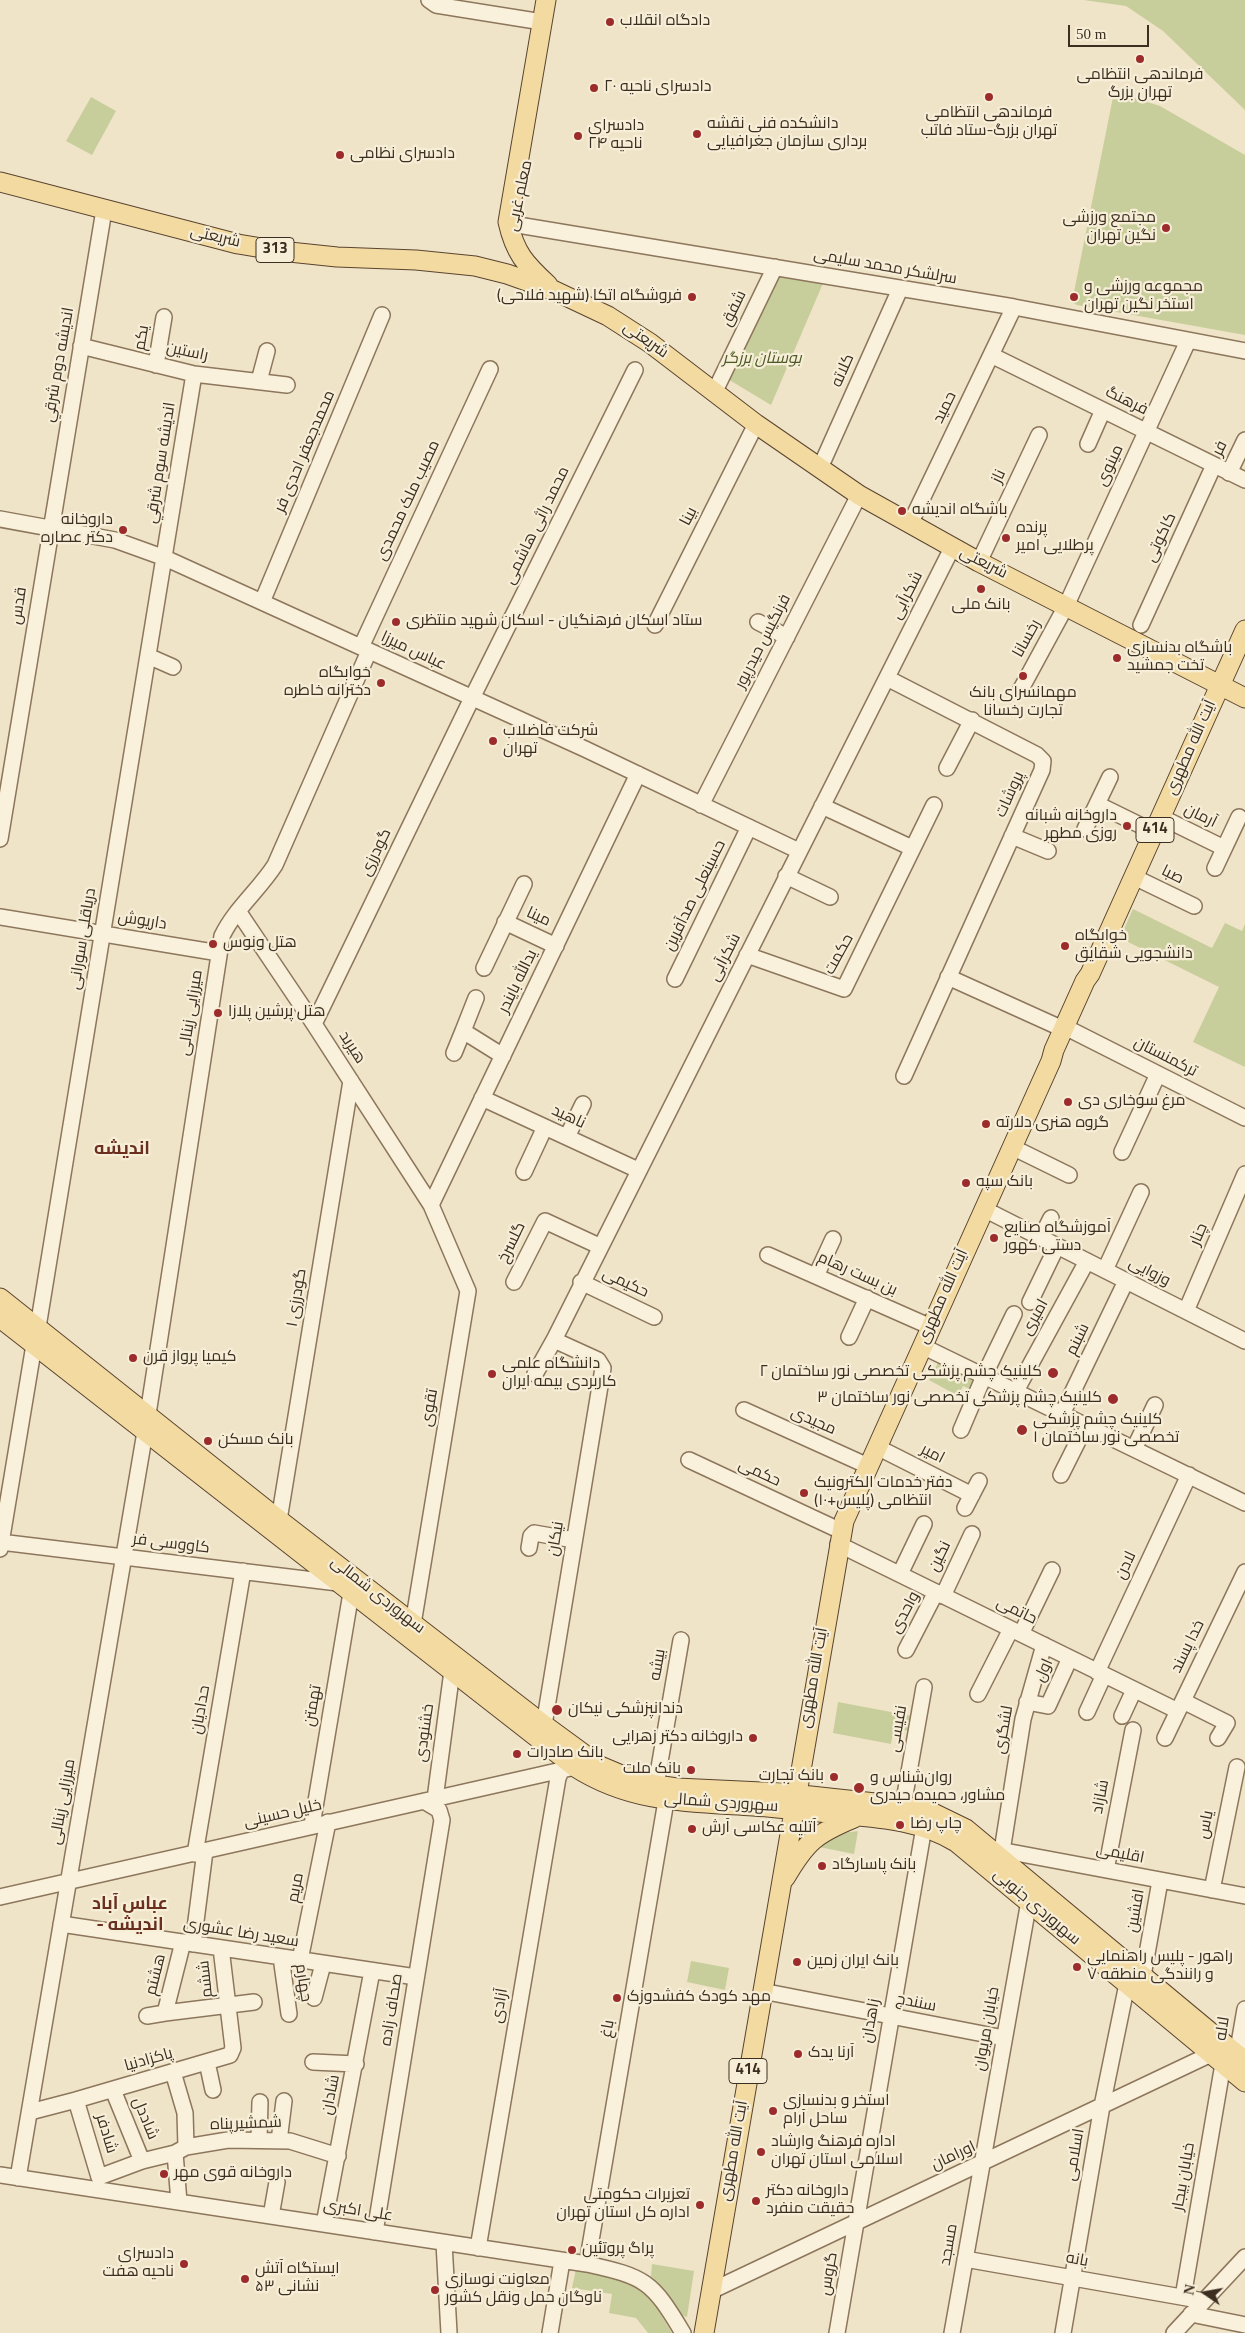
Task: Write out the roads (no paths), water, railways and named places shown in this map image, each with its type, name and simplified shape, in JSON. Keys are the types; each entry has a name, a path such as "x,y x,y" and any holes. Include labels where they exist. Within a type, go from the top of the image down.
{"main road":[{"name":"معلم غربی","path":"527,139 546,0"},
{"name":"معلم غربی","path":"515,233 508,222 558,0"},
{"name":"شریعتی","path":"0,182 221,240 280,251 476,266 555,290 624,326 650,343 756,424 859,495 952,548 1220,685"},
{"path":"476,266 503,259 515,233"},
{"path":"515,233 526,264 555,290"},
{"name":"414","path":"1220,685 1245,630"},
{"name":"313","path":"1220,685 1245,698"},
{"name":"آیت الله مطهری","path":"704,2333 780,1888 790,1799 840,1538 868,1466 1051,1061 1058,1053 1066,1029 1090,983 1090,974 1220,685"},
{"name":"سهروردی شمالی","path":"0,1298 36,1336 147,1423 279,1520 544,1725 600,1766 661,1793"},
{"name":"سهروردی شمالی","path":"0,1318 36,1336"},
{"name":"سهروردی شمالی","path":"147,1423 344,1588 452,1671 564,1772 613,1788 661,1793 790,1799"},
{"name":"سهروردی جنوبی","path":"790,1799 904,1806 929,1811 945,1817 996,1850 1033,1896"},
{"name":"سهروردی جنوبی","path":"790,1799 858,1816 924,1826 941,1832 1033,1896 1229,2059 1245,2082"},
{"path":"780,1888 802,1851 811,1841 826,1830 858,1816"},
{"name":"سهروردی جنوبی","path":"1135,1980 1229,2059"}],"street":[{"path":"429,0 436,4 536,21"},
{"name":"انديشه دوم شرقي","path":"50,526 104,210"},
{"name":"سرلشکر محمد سلیمی","path":"515,233 775,267 1014,308 1245,351"},
{"name":"شفق","path":"714,393 775,267"},
{"name":"کلاته","path":"820,468 900,289"},
{"name":"حمید","path":"910,524 1014,308"},
{"name":"محمدجعفر احدی فر","path":"262,602 382,316"},
{"name":"یکم","path":"156,365 164,317"},
{"name":"مینوی","path":"1066,606 1188,341"},
{"name":"راستین","path":"81,346 194,374 287,385"},
{"path":"259,381 267,351"},
{"name":"فرهنگ","path":"991,355 1245,480"},
{"name":"مصیب ملک محمدی","path":"365,649 490,369"},
{"name":"محمد راثی هاشمی","path":"472,698 635,370"},
{"name":"اندیشه سوم شرقي","path":"165,558 194,374"},
{"path":"1088,444 1103,410"},
{"name":"بینا","path":"655,625 756,424"},
{"name":"ناز","path":"979,562 1040,435"},
{"name":"فر","path":"1229,473 1245,440"},
{"name":"کاکوتی","path":"1141,625 1214,466"},
{"name":"فرنگیس حیدرپور","path":"701,804 859,495"},
{"name":"عباس میرزا","path":"0,519 50,526 116,540 165,558 638,774 799,851"},
{"name":"قدس","path":"0,839 50,526"},
{"name":"شکرآبی","path":"535,1374 554,1340 599,1246 952,548"},
{"name":"دریاقلی سورانی","path":"0,1544 165,558"},
{"name":"رخسانا","path":"1021,689 1066,606"},
{"path":"758,622 786,636"},
{"name":"میرزایی زینالی","path":"18,2178 147,1423 219,953 226,929 238,911 264,881 274,865 365,649"},
{"path":"148,656 173,666"},
{"name":"پروشات","path":"886,678 972,720 1037,755 1043,761 1042,770 904,1076"},
{"name":"گودرزی","path":"314,1024 472,698"},
{"path":"946,768 972,720"},
{"name":"یدالله بایندر","path":"431,1205 638,774"},
{"path":"1085,829 1110,777"},
{"name":"آرمان","path":"1097,804 1224,848"},
{"name":"حکمت","path":"747,955 844,989 934,805"},
{"path":"822,806 912,848"},
{"path":"1215,868 1239,817"},
{"name":"حسینعلی صدآفرین","path":"675,979 749,827"},
{"path":"1012,836 1048,851"},
{"path":"786,876 830,897"},
{"name":"صبا","path":"1134,877 1194,906"},
{"name":"مینا","path":"484,968 524,884"},
{"name":"هیربد","path":"238,911 314,1024 431,1205"},
{"name":"داریوش","path":"0,916 219,953"},
{"name":"مینا","path":"505,922 556,946"},
{"path":"948,977 1066,1029"},
{"path":"454,1053 476,998"},
{"name":"ترکمنستان","path":"1066,1029 1245,1118"},
{"path":"462,1031 503,1056"},
{"path":"1122,1152 1158,1074"},
{"name":"گودرزی ۱","path":"279,1520 351,1081"},
{"name":"ناهید","path":"482,1098 638,1170"},
{"path":"567,1137 583,1104"},
{"path":"524,1172 545,1127"},
{"path":"1012,1147 1069,1175"},
{"name":"چنار","path":"1186,1311 1245,1174"},
{"path":"1105,1270 1141,1192"},
{"name":"تقوی","path":"413,1624 468,1291 431,1205"},
{"name":"وزوایی","path":"984,1209 1245,1340"},
{"path":"1041,1238 1051,1218"},
{"name":"گلسرخ","path":"514,1282 545,1221 599,1246"},
{"path":"816,1276 833,1240"},
{"path":"1030,1302 1057,1246"},
{"name":"بن بست رهام","path":"768,1255 931,1327"},
{"name":"امیری","path":"1016,1391 1087,1261"},
{"name":"شبنم","path":"1062,1414 1126,1281"},
{"name":"حکیمی","path":"581,1282 654,1317"},
{"path":"849,1337 867,1298"},
{"path":"961,1430 984,1376 1014,1314"},
{"name":"نیکان","path":"544,1725 603,1373 602,1364 598,1360 554,1340"},
{"path":"922,1346 1245,1503"},
{"path":"1134,1449 1155,1406"},
{"name":"مجیدی","path":"744,1410 868,1466"},
{"path":"1061,1475 1086,1426"},
{"name":"امیر","path":"877,1447 972,1495"},
{"name":"حکمی","path":"689,1460 840,1538"},
{"name":"لادن","path":"1087,1712 1101,1674 1189,1476"},
{"path":"900,1574 924,1524"},
{"path":"529,1548 531,1536 534,1533 574,1540"},
{"name":"نگین","path":"939,1594 972,1534"},
{"name":"حاتمی","path":"840,1538 900,1574 939,1594 1134,1690 1180,1706"},
{"name":"کاووسی فر","path":"0,1544 243,1571 344,1588"},
{"path":"978,1694 1052,1570"},
{"name":"حدادیان","path":"188,1943 243,1571"},
{"name":"خدا پسند","path":"1165,1738 1245,1572"},
{"name":"تهمتن","path":"312,1825 344,1588"},
{"name":"واحدی","path":"906,1650 939,1594"},
{"name":"بیشه","path":"661,1793 681,1640"},
{"name":"لشگری","path":"996,1850 1027,1702 1044,1645"},
{"name":"اول","path":"1027,1702 1048,1706 1070,1658"},
{"name":"خشنودی","path":"430,1800 452,1671"},
{"name":"نفیسی","path":"904,1806 924,1687"},
{"path":"1122,1716 1134,1690"},
{"path":"1180,1706 1227,1723 1218,1738"},
{"name":"شازاد","path":"1106,1870 1133,1730"},
{"name":"یاس","path":"1212,1890 1237,1766"},
{"path":"442,1820 447,1809 457,1800 564,1772"},
{"name":"خلیل حسینی","path":"0,1897 68,1884 312,1825 564,1772"},
{"name":"آزادی","path":"478,2248 564,1772"},
{"name":"باغ","path":"587,2264 661,1793"},
{"path":"430,1800 438,1810 442,1820"},
{"name":"صحاف زاده","path":"375,2232 442,1820"},
{"name":"مریم","path":"300,1960 328,1822"},
{"name":"زاهدان","path":"857,2222 924,1826"},
{"name":"اقلیمی","path":"996,1850 1245,1896"},
{"name":"افشین","path":"1135,1980 1160,1881"},
{"name":"خیابان مریوان","path":"982,2163 1004,2038 1033,1896"},
{"name":"سعید رضا عشوری","path":"61,1924 416,1977"},
{"name":"هشتم","path":"188,1943 165,2013 254,2002"},
{"name":"ششم","path":"221,1948 228,2006"},
{"name":"چهارم","path":"280,1957 289,2014"},
{"path":"314,1998 323,1964"},
{"name":"شادان","path":"324,2224 356,2064 372,1971"},
{"name":"اسلامی","path":"1063,2333 1102,2106 1135,1980"},
{"name":"سنندج","path":"762,1992 1004,2038"},
{"name":"پاکزادنیا","path":"30,2112 113,2090 207,2062 232,2052 228,2006"},
{"name":"لاله","path":"1229,2059 1245,2009"},
{"path":"147,2016 165,2013"},
{"name":"اورامان","path":"711,2292 1102,2106 1229,2059"},
{"name":"خیابان بیجار","path":"1182,2297 1229,2059"},
{"path":"207,2062 214,2090"},
{"path":"313,2062 356,2064"},
{"path":"172,2072 186,2113 180,2150 179,2202"},
{"name":"شاددل","path":"113,2090 142,2161"},
{"name":"شادفر","path":"76,2100 99,2177"},
{"path":"279,2141 284,2101"},
{"path":"259,2140 260,2102"},
{"name":"شمشیرپناه","path":"99,2177 142,2161 180,2150 228,2140 290,2141 338,2156"},
{"name":"مسجد","path":"952,2333 982,2163"},
{"name":"علی‌ اکبری","path":"0,2175 587,2264 621,2272 647,2283 668,2307 683,2333"},
{"path":"271,2216 277,2182"},
{"name":"گروس","path":"837,2333 857,2222"},
{"path":"444,2243 450,2333"},
{"path":"1174,2333 1245,2257"},
{"name":"بانه","path":"965,2259 1204,2301"},
{"path":"550,2333 562,2261"},
{"path":"1191,2314 1245,2325"}],"place":[{"name":"دادگاه انقلاب","path":"610,22"},
{"name":"فرماندهی انتظامی تهران بزرگ","path":"1140,59"},
{"name":"دادسرای ناحیه ۲۰","path":"594,88"},
{"name":"فرماندهی انتظامی تهران بزرگ-ستاد فاتب","path":"989,97"},
{"name":"دانشکده فنی نقشه برداری سازمان جغرافیایی","path":"697,134"},
{"name":"دادسرای ناحیه ۲۴","path":"578,136"},
{"name":"دادسرای نظامی","path":"340,155"},
{"name":"مجتمع ورزشی نگین تهران","path":"1166,228"},
{"name":"فروشگاه اتکا (شهید فلاحی)","path":"692,297"},
{"name":"مجموعه ورزشی و استخر نگین تهران","path":"1074,297"},
{"name":"باشگاه اندیشه","path":"902,511"},
{"name":"داروخانه دکتر عصاره","path":"123,530"},
{"name":"پرنده پرطلایی امیر","path":"1006,538"},
{"name":"بانک ملی","path":"981,589"},
{"name":"ستاد اسکان فرهنگیان - اسکان شهید منتظری","path":"396,622"},
{"name":"باشگاه بدنسازى تخت جمشيد","path":"1117,658"},
{"name":"مهمانسرای بانک تجارت رخسانا","path":"1023,676"},
{"name":"خوابگاه دخترانه خاطره","path":"381,683"},
{"name":"شرکت فاضلاب تهران","path":"493,741"},
{"name":"داروخانه شبانه روزی مطهر","path":"1127,826"},
{"name":"هتل ونوس","path":"213,944"},
{"name":"خوابگاه دانشجویی شقایق","path":"1065,946"},
{"name":"هتل پرشین پلازا","path":"218,1013"},
{"name":"مرغ سوخاری دی","path":"1068,1102"},
{"name":"گروه هنری دلارته","path":"986,1124"},
{"name":"بانک سپه","path":"966,1183"},
{"name":"آموزشگاه صنایع دستی کهور","path":"994,1238"},
{"name":"کیمیا پرواز قرن","path":"133,1358"},
{"name":"کلینیک چشم پزشکی تخصصی نور ساختمان ۲","path":"1053,1373"},
{"name":"دانشگاه علمی کاربردی بیمه ایران","path":"492,1374"},
{"name":"کلینیک چشم پزشکی تخصصی نور ساختمان ۳","path":"1113,1399"},
{"name":"کلینیک چشم پزشکی تخصصی نور ساختمان ۱","path":"1022,1430"},
{"name":"بانک مسکن","path":"208,1441"},
{"name":"دفتر خدمات الکترونیک انتظامی (پلیس+۱۰)","path":"804,1493"},
{"name":"دندانپزشکی نیکان","path":"557,1710"},
{"name":"داروخانه دکتر زهرایی","path":"753,1738"},
{"name":"بانک صادرات","path":"517,1754"},
{"name":"بانک ملت","path":"691,1770"},
{"name":"بانک تجارت","path":"834,1777"},
{"name":"روان‌شناس و مشاور، حمیده حیدری","path":"859,1788"},
{"name":"چاپ رضا","path":"900,1825"},
{"name":"آتلیه عکاسی آرش","path":"692,1829"},
{"name":"بانک پاسارگاد","path":"822,1866"},
{"name":"بانک ایران زمین","path":"797,1962"},
{"name":"راهور - پلیس راهنمایی و رانندگی منطقه ۷","path":"1077,1967"},
{"name":"مهد کودک کفشدوزک","path":"617,1998"},
{"name":"آرنا یدک","path":"798,2054"},
{"name":"استخر و بدنسازی ساحل آرام","path":"773,2111"},
{"name":"اداره فرهنگ وارشاد اسلامی استان تهران","path":"761,2152"},
{"name":"داروخانه قوی مهر","path":"164,2174"},
{"name":"داروخانه دکتر حقیقت منفرد","path":"756,2201"},
{"name":"تعزیرات حکومتی اداره کل استان تهران","path":"700,2205"},
{"name":"پراگ پروتئین","path":"572,2250"},
{"name":"دادسرای ناحیه هفت","path":"184,2264"},
{"name":"ایستگاه آتش نشانی ۵۳","path":"245,2279"},
{"name":"معاونت نوسازی ناوگان حمل ونقل کشور","path":"435,2290"}],"district":[{"name":"اندیشه","path":"122,1150"},
{"name":"عباس آباد - اندیشه","path":"130,1915"}],"park label":[{"name":"بوستان برزگر","path":"762,360"}]}
